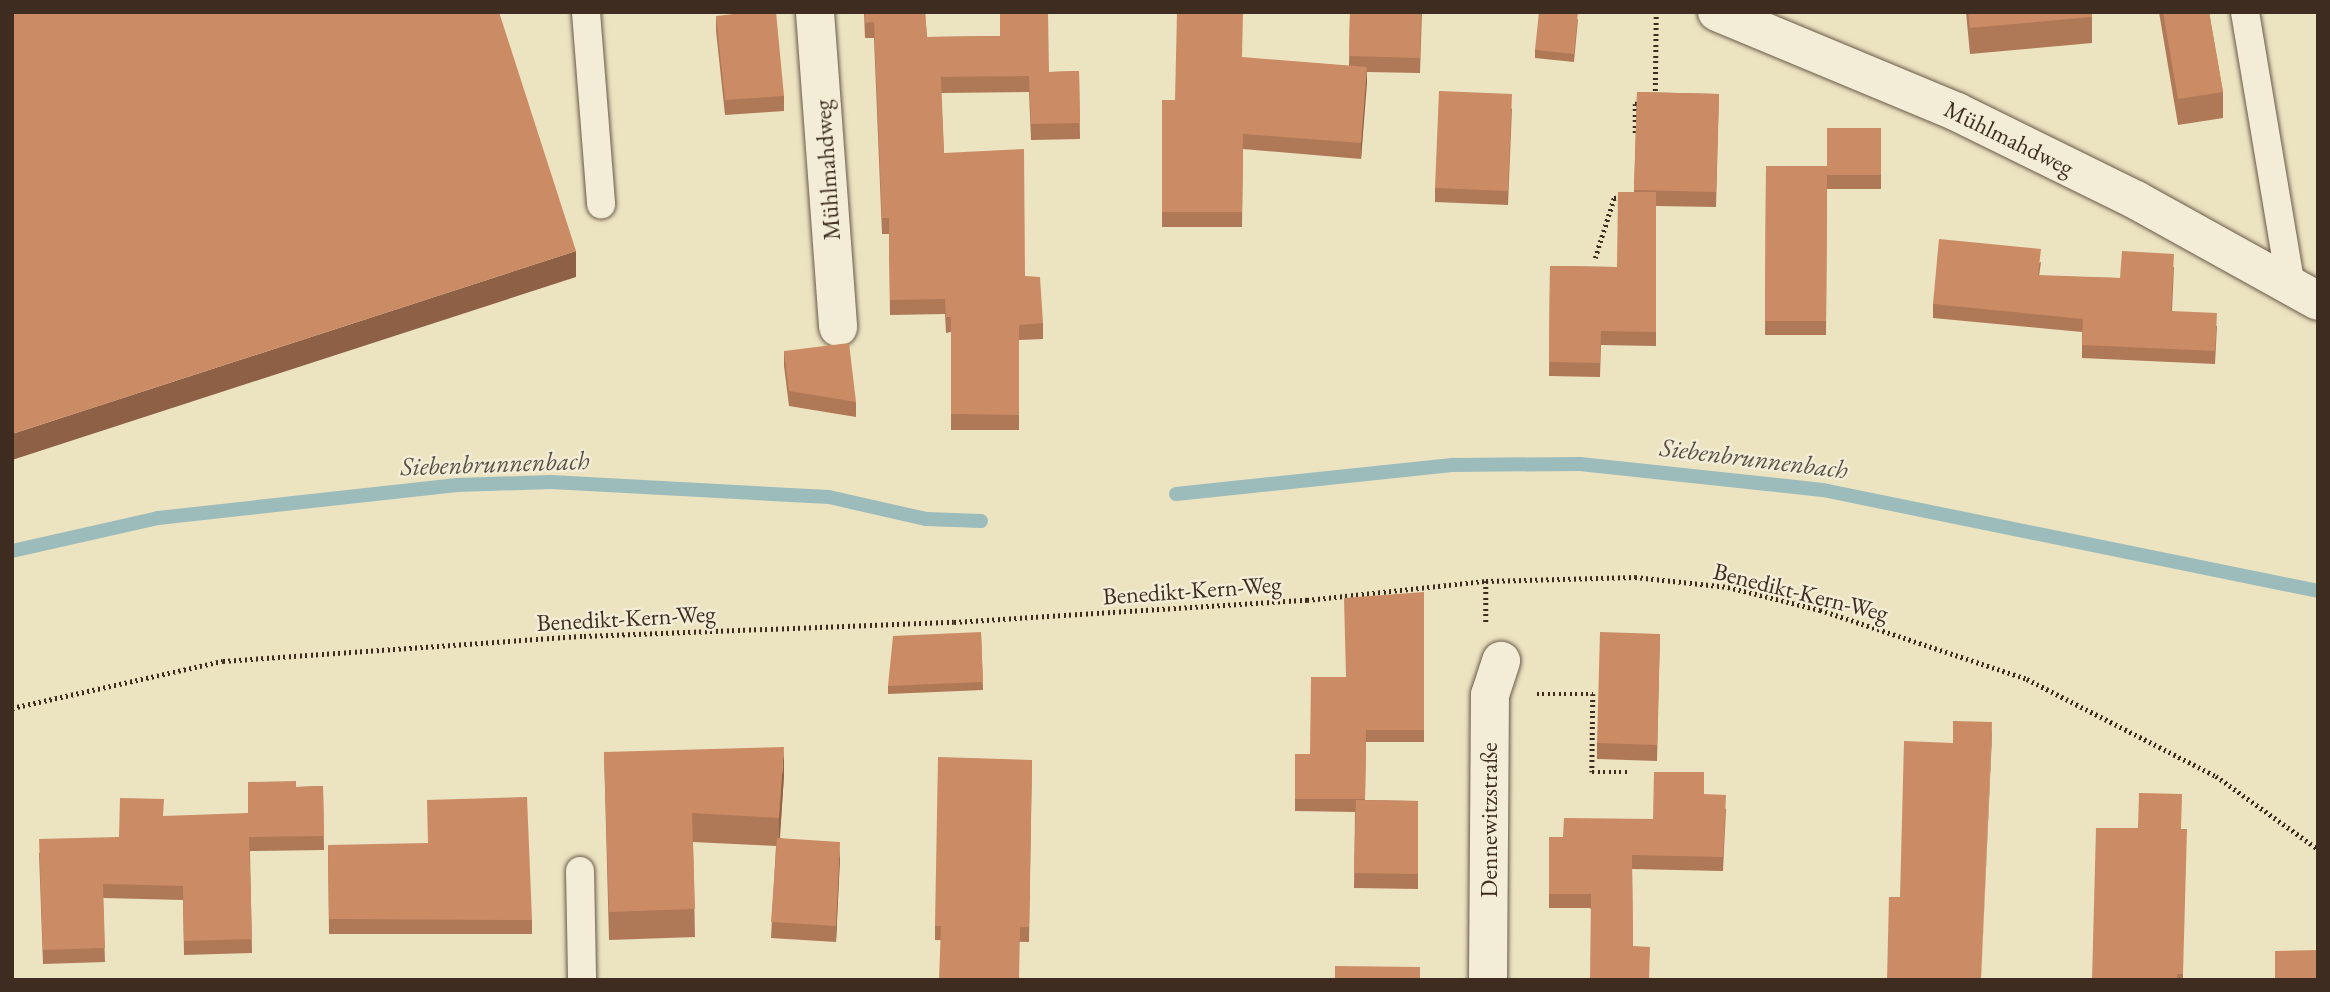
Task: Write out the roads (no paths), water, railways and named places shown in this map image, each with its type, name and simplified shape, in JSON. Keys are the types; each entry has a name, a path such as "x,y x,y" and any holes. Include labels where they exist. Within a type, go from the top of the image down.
{"street":[{"name":"Mühlmahdweg","path":"815,12 838,327"},
{"name":"Mühlmahdweg","path":"1717,12 1957,112 2136,200 2305,293"},
{"name":"Dennewitzstraße","path":"1488,980 1495,678"}],"lane":[{"path":"586,12 601,204"},
{"name":"Mühlmahdweg","path":"2245,12 2305,293"},
{"path":"580,871 582,980"}],"waterway":[{"name":"Siebenbrunnenbach","path":"1176,494 1454,465 1580,464 1823,490 2318,591"},
{"name":"Siebenbrunnenbach","path":"12,551 158,518 457,485 551,482 829,497 926,519 981,521"}]}
